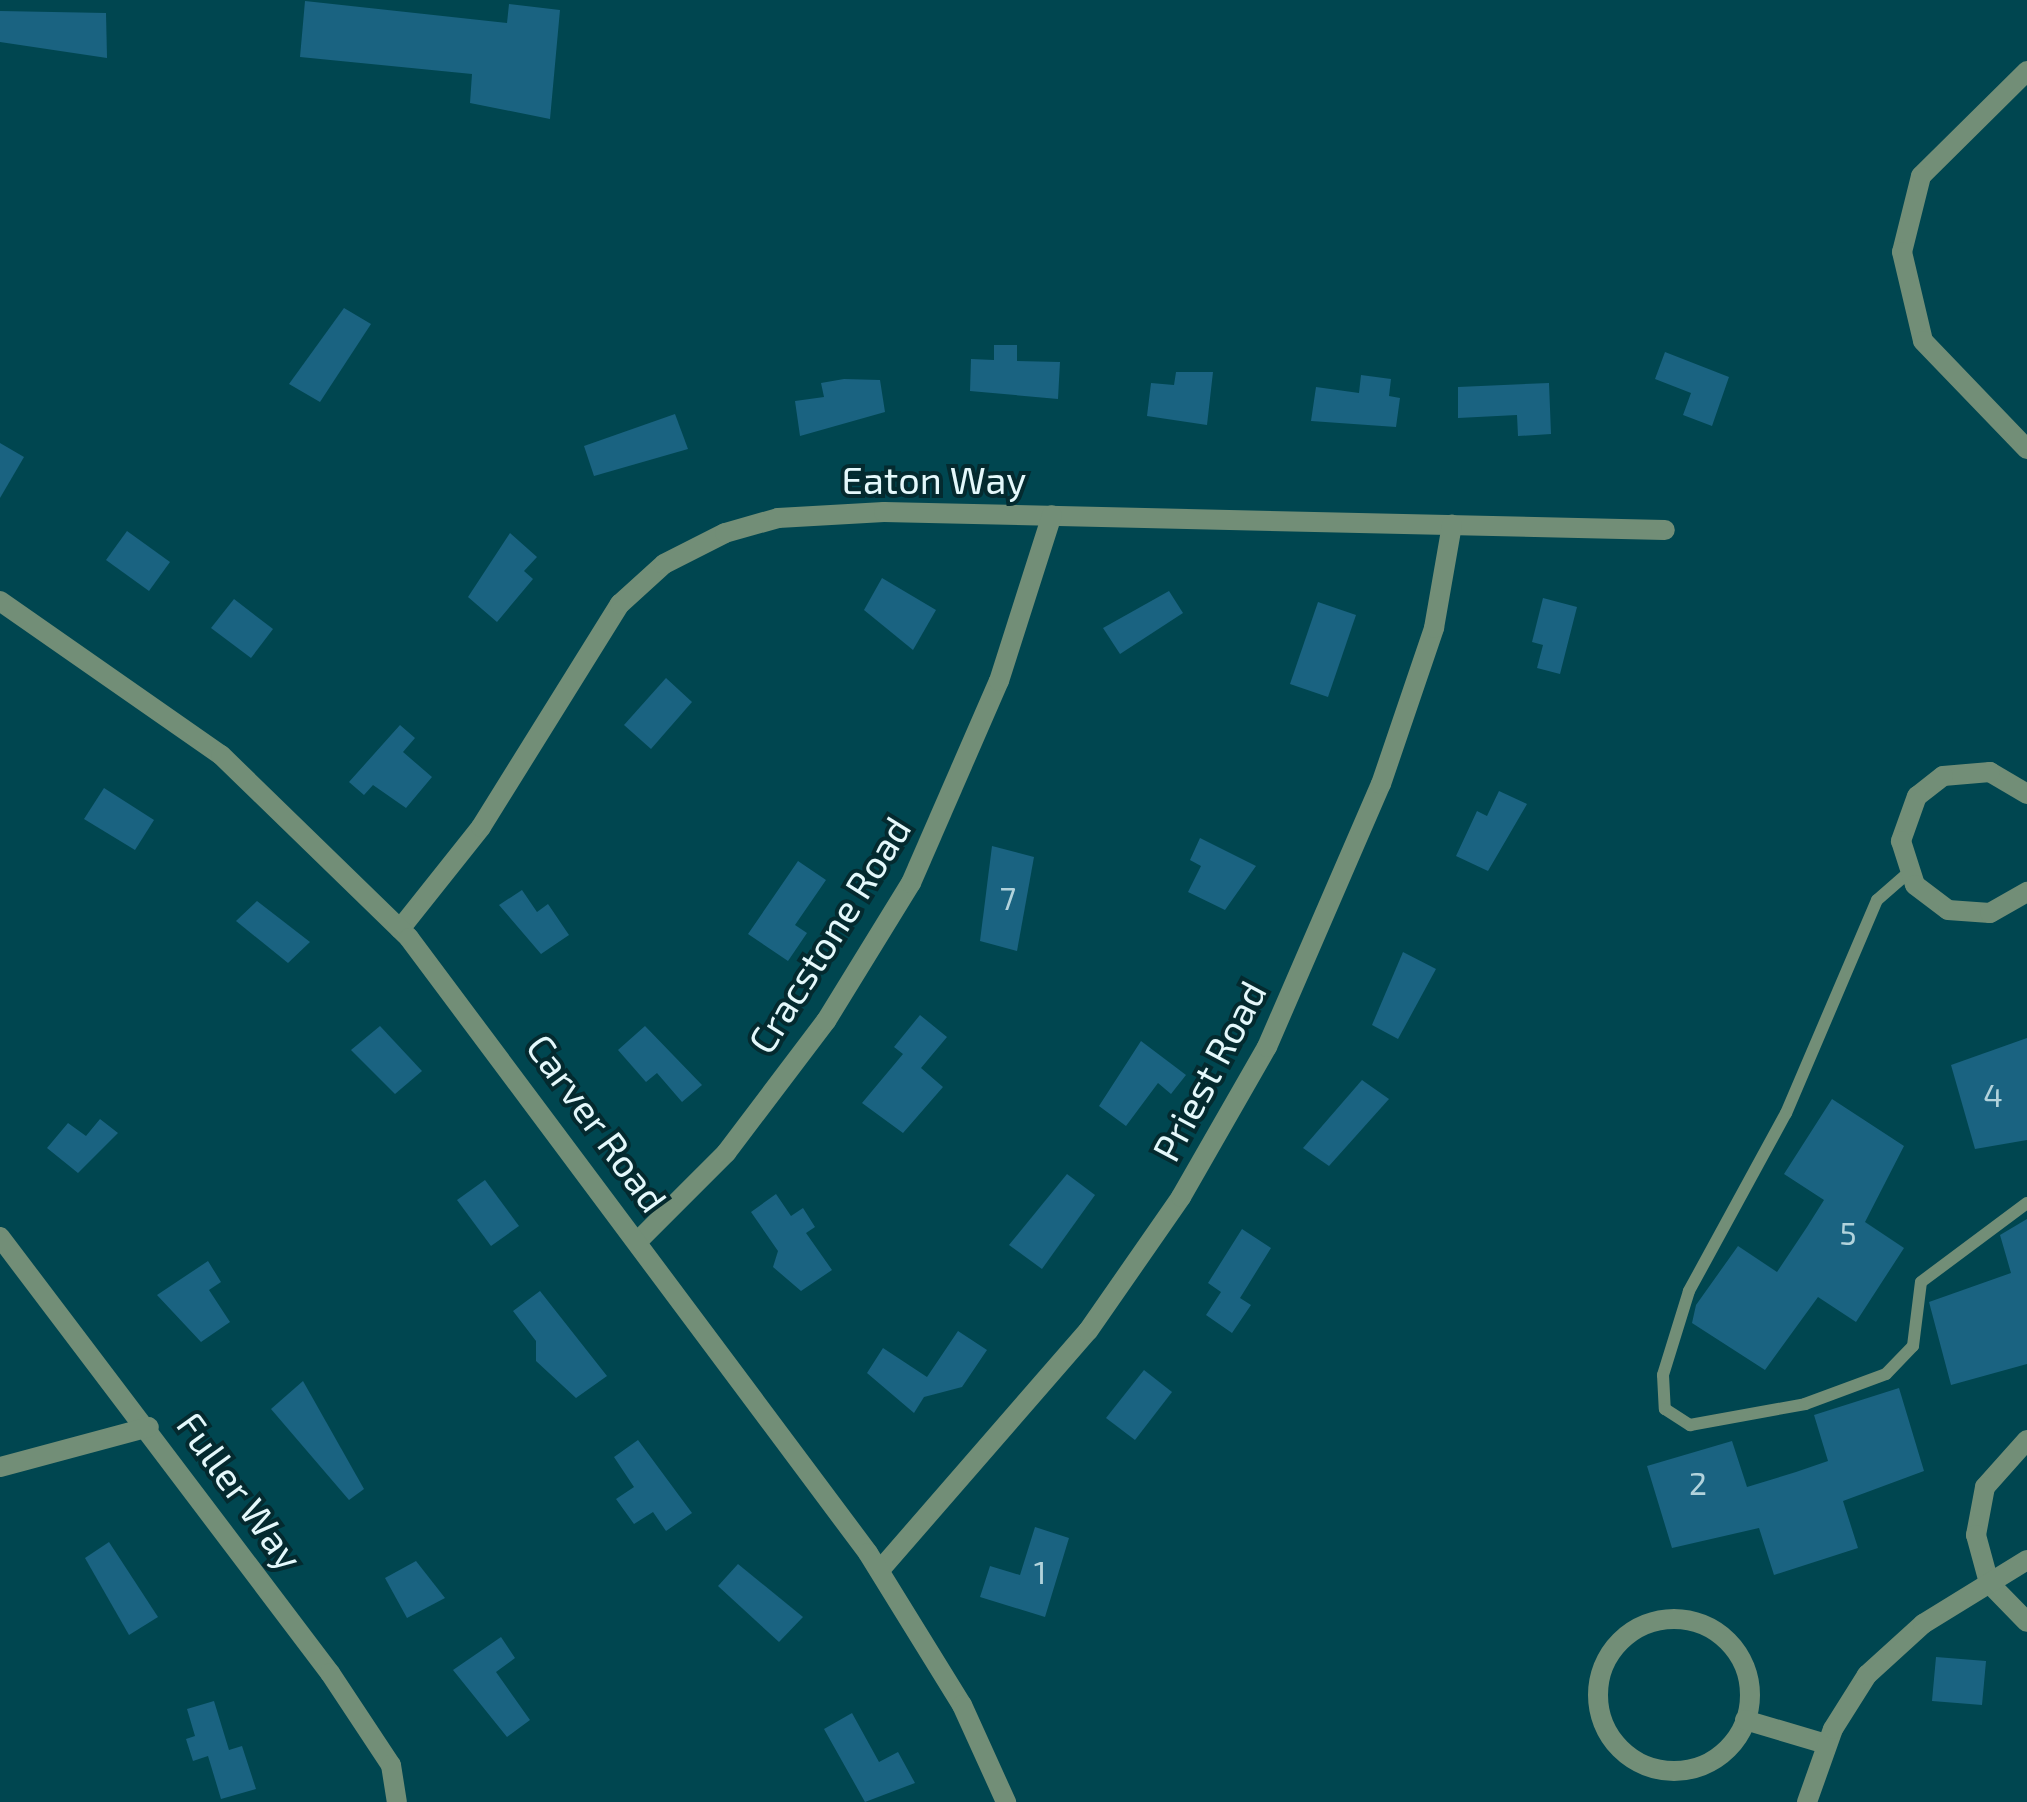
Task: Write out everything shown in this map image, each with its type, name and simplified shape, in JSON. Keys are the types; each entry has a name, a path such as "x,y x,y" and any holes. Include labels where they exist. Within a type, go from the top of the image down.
{"street":[{"path":"2027,71 1921,176 1902,252 1923,341 2027,449"},
{"name":"Eaton Way","path":"400,929 481,826 594,636 664,564 778,518 1052,516 1665,530"},
{"name":"Cracstone Road","path":"640,1240 738,1138 826,1021 911,883 999,681 1052,516"},
{"name":"Priest Road","path":"880,1570 1088,1331 1181,1197 1267,1048 1381,784 1434,628 1452,525"},
{"name":"Carver Road","path":"0,601 221,755 400,929 640,1240 880,1570 962,1705 1006,1802"},
{"path":"2027,794 1974,770 1929,785 1903,825 1908,873 1925,896 1962,914 2004,908 2027,892"},
{"name":"Fuller Way","path":"0,1237 149,1427 330,1672 391,1764 397,1802"},
{"path":"0,1467 149,1427"},
{"path":"2027,1440 1998,1466 1978,1510 1989,1583 2027,1622"},
{"path":"1807,1802 1826,1744 1893,1648 2027,1560"},
{"path":"1694,1622 1741,1660 1746,1720 1710,1762 1674,1771 1638,1762 1602,1721 1603,1667 1635,1630 1694,1622"},
{"path":"1746,1720 1826,1744"}],"lane":[{"path":"1908,873 1877,900 1786,1114 1688,1291 1663,1375 1665,1409 1690,1425 1805,1404 1886,1374 1913,1346 1921,1282 2027,1203"}],"building":[{"path":"305,1 507,23 509,4 560,10 550,119 470,103 472,74 300,57"},
{"path":"0,11 106,13 107,58 0,42"},
{"path":"344,308 371,324 320,402 289,384"},
{"path":"994,345 1017,345 1017,361 1060,362 1058,399 970,391 971,359 994,360"},
{"path":"1665,352 1729,377 1712,426 1683,415 1691,393 1655,379"},
{"path":"1176,372 1213,372 1207,425 1147,416 1151,383 1174,385"},
{"path":"1361,375 1391,379 1389,396 1400,398 1396,427 1311,421 1316,387 1359,393"},
{"path":"880,380 885,412 800,436 795,401 824,397 821,383"},
{"path":"1549,383 1551,434 1518,436 1517,415 1458,418 1458,387"},
{"path":"675,414 688,449 594,476 584,446"},
{"path":"0,443 24,457 0,498"},
{"path":"127,531 170,562 149,591 106,560"},
{"path":"510,533 537,557 524,571 533,579 497,622 468,597"},
{"path":"882,578 936,610 913,650 864,610"},
{"path":"1169,591 1183,613 1120,654 1103,628"},
{"path":"1543,598 1577,607 1560,674 1537,668 1543,645 1532,642"},
{"path":"234,599 273,629 251,658 211,628"},
{"path":"1318,602 1356,615 1328,697 1290,684"},
{"path":"666,678 692,702 651,749 624,725"},
{"path":"400,725 415,738 403,752 432,777 406,808 373,785 364,795 349,782"},
{"path":"104,788 154,820 135,850 84,819"},
{"path":"1499,791 1527,804 1488,871 1456,856 1477,811 1487,816"},
{"path":"1200,838 1256,866 1225,910 1188,892 1201,866 1190,860"},
{"path":"992,846 1034,857 1017,951 980,941"},
{"path":"798,861 826,880 795,925 807,933 788,961 748,934"},
{"path":"522,890 537,912 548,904 569,935 541,954 499,905"},
{"path":"257,901 310,942 288,963 236,921"},
{"path":"1403,952 1436,969 1398,1039 1372,1025"},
{"path":"920,1015 947,1037 921,1068 943,1087 903,1133 862,1103 903,1054 894,1047"},
{"path":"380,1026 422,1071 395,1094 351,1050"},
{"path":"645,1026 702,1085 682,1102 657,1073 646,1082 618,1050"},
{"path":"2027,1038 2027,1140 1975,1149 1951,1065"},
{"path":"1141,1041 1186,1075 1171,1094 1158,1083 1126,1126 1099,1106"},
{"path":"1362,1080 1389,1099 1329,1166 1303,1148"},
{"path":"1832,1099 1904,1146 1865,1222 1904,1248 1856,1322 1818,1297 1765,1370 1692,1323 1696,1305 1738,1246 1777,1272 1807,1227 1824,1200 1784,1174"},
{"path":"100,1119 118,1133 78,1173 47,1148 68,1123 86,1136"},
{"path":"1067,1174 1095,1195 1042,1269 1009,1245"},
{"path":"485,1180 519,1226 491,1246 457,1200"},
{"path":"776,1194 791,1216 803,1208 815,1227 806,1233 832,1270 801,1291 773,1267 778,1251 751,1212"},
{"path":"2027,1219 2027,1364 1951,1385 1929,1302 2011,1273 2000,1235"},
{"path":"1242,1229 1271,1248 1240,1298 1251,1305 1232,1333 1206,1315 1221,1292 1208,1283"},
{"path":"208,1261 221,1282 209,1290 230,1322 201,1342 157,1295"},
{"path":"540,1291 607,1376 576,1398 536,1361 536,1341 513,1311"},
{"path":"958,1331 987,1350 962,1387 924,1397 914,1413 867,1373 883,1348 927,1377"},
{"path":"1144,1370 1172,1392 1135,1440 1106,1418"},
{"path":"303,1381 364,1489 349,1500 271,1409"},
{"path":"1899,1388 1924,1471 1843,1501 1858,1548 1774,1575 1759,1528 1672,1548 1647,1466 1732,1441 1747,1487 1796,1472 1828,1461 1814,1415"},
{"path":"638,1440 692,1513 666,1531 653,1512 634,1524 616,1499 634,1487 614,1457"},
{"path":"1035,1527 1069,1538 1045,1617 980,1597 990,1566 1020,1575"},
{"path":"109,1542 158,1617 129,1635 85,1558"},
{"path":"416,1561 445,1598 407,1618 385,1578"},
{"path":"738,1564 803,1617 779,1642 718,1586"},
{"path":"501,1637 515,1658 496,1672 530,1720 507,1737 453,1670"},
{"path":"1936,1657 1986,1661 1982,1705 1932,1701"},
{"path":"214,1701 229,1750 242,1746 256,1789 221,1799 208,1756 193,1761 186,1739 195,1736 187,1709"},
{"path":"852,1713 879,1762 898,1752 915,1783 865,1802 824,1729"}]}
